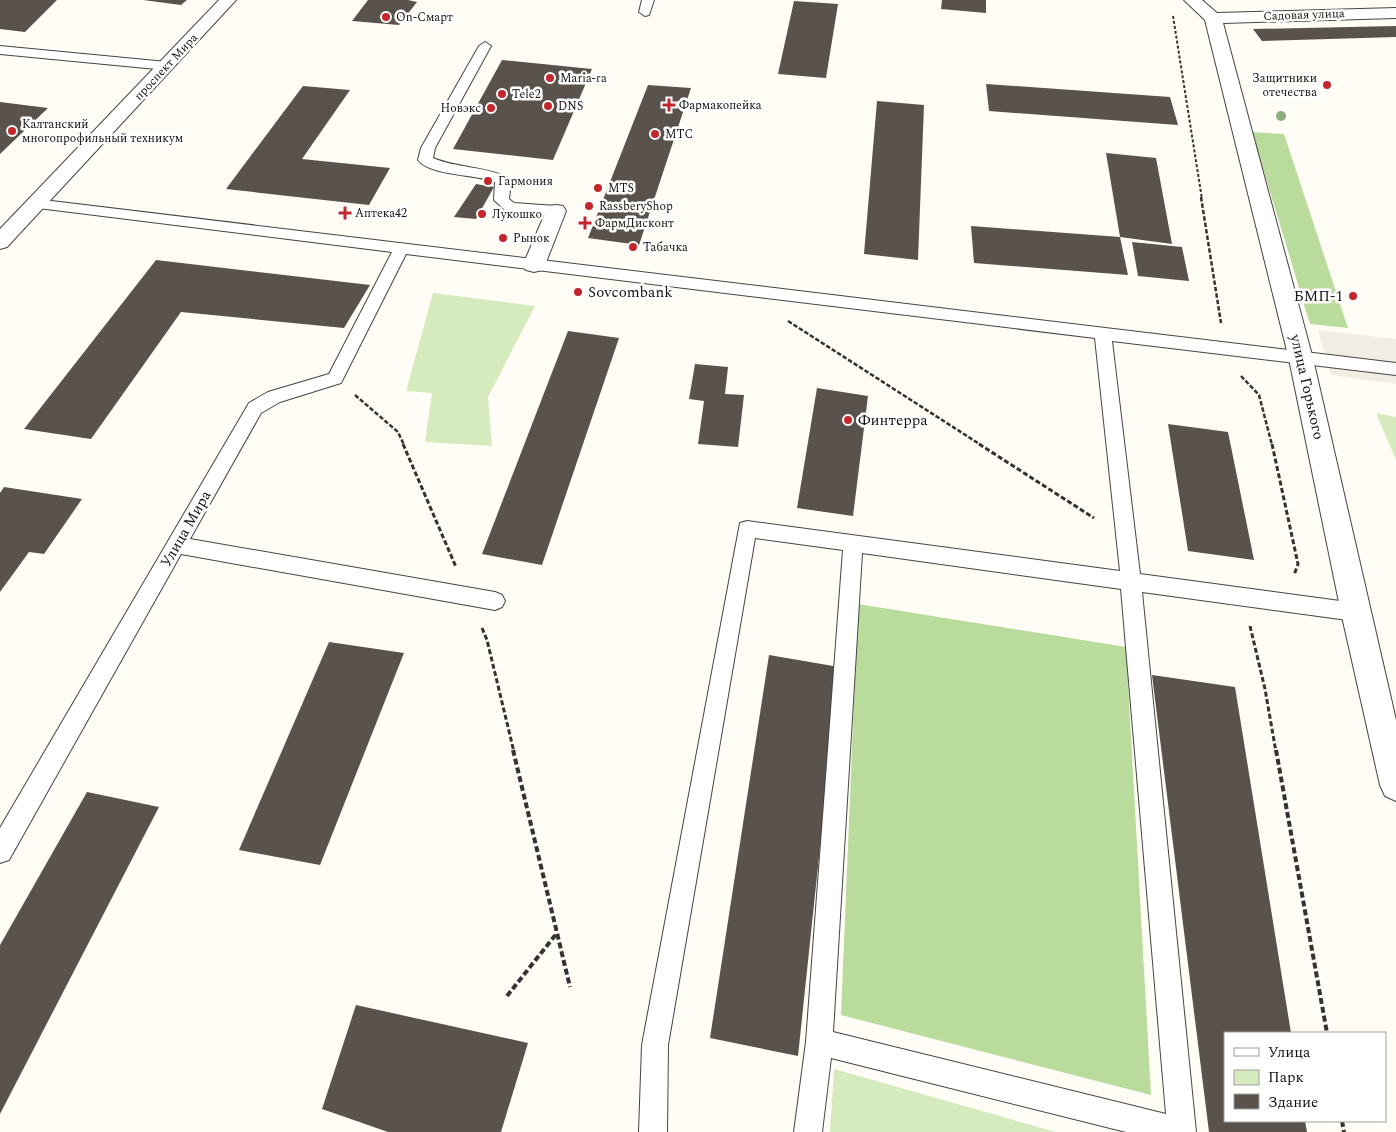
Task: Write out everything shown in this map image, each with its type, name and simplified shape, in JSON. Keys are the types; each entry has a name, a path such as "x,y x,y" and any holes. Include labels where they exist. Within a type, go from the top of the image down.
{"street":[{"name":"проспект Мира","path":"0,242 228,0"},
{"path":"1192,0 1213,18"},
{"name":"Садовая улица","path":"1213,18 1396,13"},
{"name":"улица Горького","path":"1213,18 1301,359 1354,612 1396,785"},
{"path":"534,265 556,211"}],"lane":[{"path":"645,12 648,0"},
{"path":"485,46 428,148 424,160 449,170 491,174 502,180 501,200 510,207 556,211"},
{"path":"0,50 167,66"},
{"path":"35,204 1301,359 1396,369"},
{"path":"335,378 401,249"},
{"path":"819,1042 1182,1132 1131,582 1103,334"},
{"name":"Улица Мира","path":"0,851 255,408 269,397 295,389 317,386 335,378"},
{"path":"653,1132 655,1045 747,529 1354,612"},
{"path":"808,1132 819,1042 853,544"},
{"path":"177,545 495,601"}],"path":[{"path":"1173,15 1227,361 1259,395 1279,471 1298,564 1293,579"},
{"path":"782,317 1126,539"},
{"path":"335,378 398,432 487,640 570,987"},
{"path":"1243,597 1266,689 1327,1032"},
{"path":"507,996 557,933"}],"green space":[{"path":"1252,132 1284,134 1348,328 1310,324"},
{"path":"433,293 535,306 488,397 492,446 425,442 432,393 406,391"},
{"path":"1376,413 1396,417 1396,460"},
{"path":"858,604 1126,647 1151,1095 841,1015"},
{"path":"834,1069 1056,1132 830,1132"}],"shaded area":[{"path":"1318,330 1396,339 1396,384 1331,375"}],"building":[{"path":"0,0 57,0 25,32 0,29"},
{"path":"143,0 187,0 181,5"},
{"path":"368,0 408,0 417,2 399,25 352,21"},
{"path":"942,0 986,0 986,13 941,9"},
{"path":"794,1 838,4 826,78 778,74"},
{"path":"1396,26 1396,37 1262,41 1253,29"},
{"path":"502,60 592,69 553,160 453,149"},
{"path":"986,84 1170,97 1178,125 989,111"},
{"path":"648,85 691,88 639,245 588,238"},
{"path":"303,86 350,90 302,159 390,168 369,205 226,189"},
{"path":"877,101 924,105 918,260 864,254"},
{"name":"Калтанский многопрофильный техникум","path":"0,102 48,108 0,154"},
{"path":"1106,153 1156,158 1172,244 1120,237"},
{"path":"476,184 494,187 476,219 454,217"},
{"path":"971,226 1120,237 1128,275 974,263"},
{"path":"1132,242 1182,247 1189,281 1138,276"},
{"path":"156,260 370,285 344,328 181,312 91,439 24,429"},
{"path":"568,331 619,338 542,565 482,554"},
{"path":"695,364 728,367 725,394 744,395 738,447 698,444 704,401 689,399"},
{"path":"817,388 868,396 853,516 797,508"},
{"path":"1168,424 1228,432 1254,560 1188,551"},
{"path":"4,487 82,499 44,554 29,552 0,592 0,493"},
{"path":"329,642 404,653 320,865 239,850"},
{"path":"769,655 839,667 798,1056 710,1038"},
{"path":"1152,675 1235,687 1291,1032 1224,1032 1224,1122 1305,1122 1307,1132 1209,1132"},
{"path":"87,792 159,807 0,1114 0,945"},
{"path":"356,1005 528,1043 501,1132 388,1132 322,1109"}],"place":[{"name":"On-Смарт","path":"386,17"},
{"name":"Maria-ra","path":"550,78"},
{"name":"Защитники отечества","path":"1327,85"},
{"name":"Tele2","path":"502,94"},
{"name":"Фармакопейка","path":"669,105"},
{"name":"DNS","path":"548,106"},
{"name":"Новэкс","path":"491,108"},
{"name":"Калтанский многопрофильный техникум","path":"12,131"},
{"name":"МТС","path":"655,134"},
{"name":"Гармония","path":"488,181"},
{"name":"MTS","path":"598,188"},
{"name":"RassberyShop","path":"589,206"},
{"name":"Аптека42","path":"345,213"},
{"name":"Лукошко","path":"482,214"},
{"name":"ФармДисконт","path":"585,223"},
{"name":"Рынок","path":"503,238"},
{"name":"Табачка","path":"633,247"},
{"name":"Sovcombank","path":"578,292"},
{"name":"БМП-1","path":"1353,296"},
{"name":"Финтерра","path":"848,420"}]}
